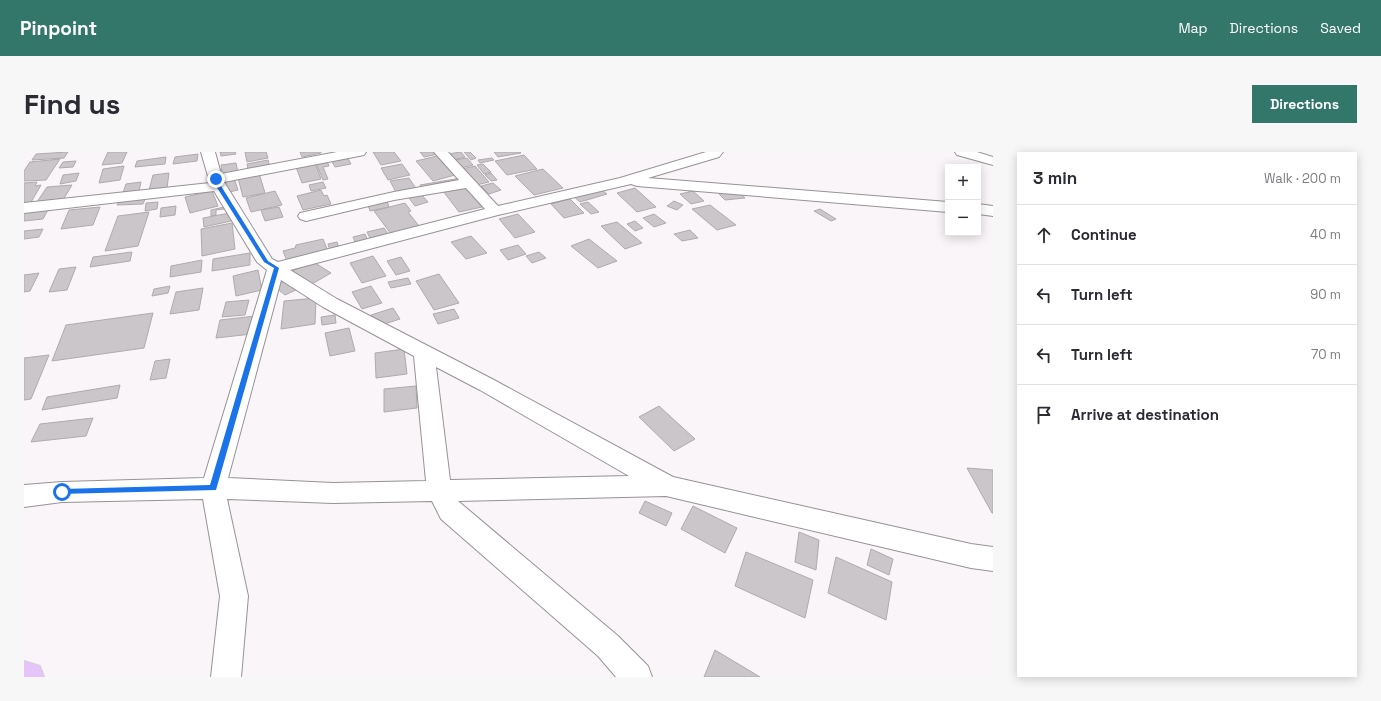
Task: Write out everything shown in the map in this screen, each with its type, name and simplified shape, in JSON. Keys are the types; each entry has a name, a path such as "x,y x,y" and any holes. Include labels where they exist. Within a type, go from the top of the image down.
{"highway":[{"path":"24,676 29,677"}],"street":[{"path":"208,152 217,182 266,262 330,303 487,385 666,486"},
{"path":"24,208 217,182 359,152"},
{"path":"441,152 495,211"},
{"path":"276,268 495,211 624,181 714,154 716,152"},
{"path":"962,152 993,162"},
{"path":"624,181 945,207"},
{"path":"306,216 394,196 470,183"},
{"path":"981,209 993,211"},
{"path":"226,677 234,596 213,488 276,268"},
{"path":"424,352 439,490 450,511 608,646 637,677"},
{"path":"24,496 62,492 213,488 333,493 666,486 964,554 993,559"}],"building":[{"path":"68,152 64,158 32,160 36,154"},
{"path":"108,152 127,152 122,163 102,165"},
{"path":"220,152 235,152 236,154 221,156"},
{"path":"245,152 266,152 268,158 247,162"},
{"path":"300,152 321,152 321,153 302,157"},
{"path":"373,152 394,152 401,161 381,165"},
{"path":"420,152 436,152 438,154 424,157"},
{"path":"461,152 465,157 453,160 448,154"},
{"path":"464,152 470,152 476,158 471,160"},
{"path":"494,152 520,152 521,153 498,157"},
{"path":"198,154 197,161 173,164 175,157"},
{"path":"441,155 459,174 433,181 416,161"},
{"path":"524,155 537,169 507,175 495,161"},
{"path":"166,157 165,164 135,167 137,161"},
{"path":"347,157 351,164 335,167 331,160"},
{"path":"467,158 473,165 461,168 455,160"},
{"path":"492,158 494,160 480,163 478,160"},
{"path":"60,159 46,180 24,181 24,171 30,162"},
{"path":"268,160 270,167 248,170 247,164"},
{"path":"76,161 73,167 59,168 63,162"},
{"path":"327,161 329,166 323,167 328,179 323,180 316,163"},
{"path":"236,163 238,173 222,175 221,165"},
{"path":"315,163 321,179 302,183 296,167"},
{"path":"402,164 410,175 388,180 381,168"},
{"path":"483,164 491,172 484,174 477,165"},
{"path":"124,166 120,180 99,183 103,169"},
{"path":"475,166 489,182 476,185 462,169"},
{"path":"543,169 563,188 534,195 515,176"},
{"path":"79,173 76,181 60,184 63,175"},
{"path":"169,173 167,188 149,190 153,175"},
{"path":"259,173 265,193 243,197 238,178"},
{"path":"491,173 497,180 491,181 485,175"},
{"path":"234,178 238,190 225,193 222,180"},
{"path":"409,178 417,190 397,194 390,181"},
{"path":"461,178 464,182 422,189 420,185"},
{"path":"37,182 35,186 41,185 30,204 24,204 24,183"},
{"path":"141,182 139,191 123,193 126,184"},
{"path":"323,182 326,188 311,191 309,185"},
{"path":"493,183 501,190 489,194 481,186"},
{"path":"72,185 63,200 37,202 47,187"},
{"path":"465,186 482,207 459,212 443,191"},
{"path":"599,188 607,194 580,202 572,195"},
{"path":"635,188 656,207 637,212 617,193"},
{"path":"321,190 324,196 327,195 331,204 303,210 297,196"},
{"path":"212,191 218,206 190,213 185,197"},
{"path":"275,191 282,205 251,212 246,198"},
{"path":"693,191 704,201 691,204 680,194"},
{"path":"739,191 745,198 725,200 719,194"},
{"path":"421,194 428,202 415,206 409,198"},
{"path":"146,197 143,204 117,205 121,199"},
{"path":"570,199 584,213 564,218 551,204"},
{"path":"387,201 389,207 370,211 368,205"},
{"path":"674,201 683,205 677,210 667,206"},
{"path":"158,202 157,209 145,211 146,203"},
{"path":"588,202 599,212 591,214 580,204"},
{"path":"405,203 411,211 408,212 419,226 391,234 374,211"},
{"path":"710,205 736,225 717,230 692,209"},
{"path":"176,206 175,215 160,217 161,208"},
{"path":"100,207 93,225 61,229 69,210"},
{"path":"224,207 224,209 216,210 216,215 211,216 211,210"},
{"path":"279,207 283,217 265,221 261,210"},
{"path":"49,208 43,219 24,221 24,210"},
{"path":"820,209 836,219 831,221 814,211"},
{"path":"149,212 138,246 105,251 118,216"},
{"path":"230,213 231,221 204,227 203,218"},
{"path":"518,214 535,232 515,238 499,219"},
{"path":"654,214 666,223 654,227 643,218"},
{"path":"635,221 643,228 635,231 627,224"},
{"path":"617,222 642,243 625,249 601,226"},
{"path":"232,223 235,249 202,256 201,229"},
{"path":"384,228 389,235 371,240 367,232"},
{"path":"43,229 39,237 24,239 24,231"},
{"path":"690,230 698,238 682,241 674,234"},
{"path":"365,234 368,241 356,244 353,237"},
{"path":"471,236 487,253 466,259 451,242"},
{"path":"323,239 328,251 287,261 283,251 295,248 296,245"},
{"path":"589,239 617,261 598,268 571,246"},
{"path":"337,242 339,248 330,250 328,244"},
{"path":"518,245 526,254 508,260 500,250"},
{"path":"132,252 130,261 90,267 93,257"},
{"path":"539,252 546,258 532,263 526,256"},
{"path":"250,253 250,265 212,271 213,259"},
{"path":"373,256 386,276 362,283 350,263"},
{"path":"401,257 410,271 396,275 387,261"},
{"path":"202,260 201,272 170,277 171,266"},
{"path":"312,261 331,273 312,284 293,271"},
{"path":"76,267 67,290 49,292 59,269"},
{"path":"258,270 262,290 236,296 233,276"},
{"path":"39,273 30,291 24,292 24,275"},
{"path":"439,274 459,303 434,310 416,281"},
{"path":"408,278 411,284 391,288 388,282"},
{"path":"286,280 298,289 285,295 274,286"},
{"path":"170,286 168,293 152,296 154,289"},
{"path":"371,286 382,303 362,309 352,292"},
{"path":"203,288 199,310 170,314 176,292"},
{"path":"316,298 315,324 281,329 284,301"},
{"path":"249,300 245,315 222,317 226,302"},
{"path":"393,308 400,319 378,326 371,315"},
{"path":"454,309 459,318 438,324 433,314"},
{"path":"153,313 144,348 52,361 66,325"},
{"path":"335,315 336,323 322,325 321,317"},
{"path":"255,316 252,334 216,338 220,320"},
{"path":"349,328 355,351 330,356 325,333"},
{"path":"404,349 407,374 376,378 375,353"},
{"path":"49,355 31,399 24,400 24,358"},
{"path":"170,359 166,378 150,380 155,361"},
{"path":"120,385 117,398 42,410 47,397"},
{"path":"416,386 417,408 384,412 384,389"},
{"path":"659,406 695,439 674,451 639,417"},
{"path":"93,418 86,436 31,442 40,424"},
{"path":"967,468 993,470 993,513 992,513"},
{"path":"645,501 672,513 666,526 639,513"},
{"path":"693,506 737,528 725,553 681,529"},
{"path":"799,532 819,540 816,570 795,562"},
{"path":"871,549 893,559 889,575 867,565"},
{"path":"746,552 813,580 805,618 735,586"},
{"path":"836,557 892,582 886,620 828,593"},
{"path":"715,650 760,677 704,677"}],"route":[{"path":"62,492 213,488 276,268 266,262 218,186 216,179"}]}
